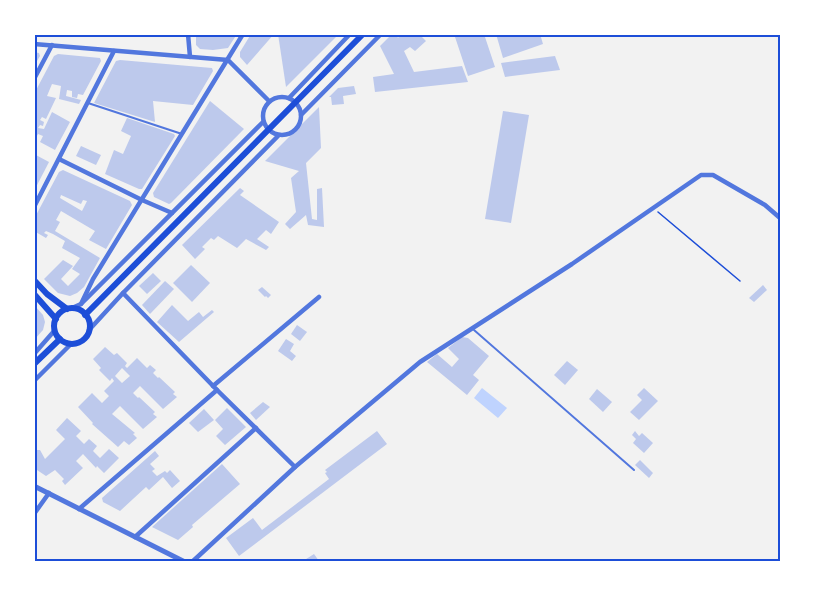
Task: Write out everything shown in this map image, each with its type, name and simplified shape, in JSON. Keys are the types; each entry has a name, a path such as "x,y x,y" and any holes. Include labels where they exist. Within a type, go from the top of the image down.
{"main road":[{"path":"86,315 363,34"},
{"path":"34,280 47,294 69,309"},
{"path":"34,294 56,319"},
{"path":"69,309 77,309 86,315 89,320 89,330 82,341 71,344 60,339 55,330 58,315 69,309"},
{"path":"34,364 60,339"}],"street":[{"path":"188,34 190,57"},
{"path":"81,304 93,279 243,34"},
{"path":"289,98 350,34"},
{"path":"89,330 278,136 288,134 298,125 301,115 381,34"},
{"path":"34,44 228,60 269,101"},
{"path":"34,79 52,45"},
{"path":"34,207 114,51"},
{"path":"69,309 81,304 262,122 264,109 269,101 279,97 289,98 296,102 301,115"},
{"path":"262,122 278,136"},
{"path":"59,159 172,213"},
{"path":"192,561 295,467 420,362 572,264 700,175 713,175 765,205 780,218"},
{"path":"123,294 295,467"},
{"path":"79,509 319,297"},
{"path":"34,354 55,330"},
{"path":"34,381 71,344"},
{"path":"135,537 255,428"},
{"path":"34,486 185,561"},
{"path":"34,514 49,493"}],"lane":[{"path":"87,103 182,134"},
{"path":"471,328 634,470"}],"path":[{"path":"652,208 740,281"}],"water":[{"path":"482,388 507,408 498,418 474,398"}],"building":[{"path":"196,34 237,34 228,48 213,50 200,49 196,45"},
{"path":"251,34 274,34 247,65 240,57 240,52"},
{"path":"278,34 339,34 286,87"},
{"path":"392,34 396,34 398,38 401,34 422,34 421,36 426,41 415,51 410,47 404,51 414,72 462,66 468,82 375,92 373,77 394,74 380,46"},
{"path":"454,34 484,34 495,67 468,76"},
{"path":"496,34 540,34 543,44 503,58"},
{"path":"34,52 39,53 40,56 34,66"},
{"path":"58,54 100,58 101,61 83,95 78,94 77,98 72,97 72,91 67,90 66,96 81,100 79,104 59,99 61,86 52,84 47,96 56,98 46,119 42,117 40,120 44,122 43,126 40,125 38,128 44,129 52,112 70,122 55,150 40,142 43,136 38,134 34,141 34,94 54,56"},
{"path":"555,56 560,70 505,77 501,63"},
{"path":"116,61 212,68 213,71 193,105 153,101 155,122 94,103"},
{"path":"354,86 356,94 343,96 344,104 332,105 331,97 329,97 338,88"},
{"path":"210,101 244,129 171,203 154,197 153,193"},
{"path":"319,107 321,148 306,163 312,219 317,220 317,189 322,188 324,227 308,225 306,215 290,229 285,224 296,212 291,178 299,171 265,161"},
{"path":"503,111 529,115 511,223 485,219"},
{"path":"127,118 175,136 142,189 105,174 114,150 123,154 131,136 121,131"},
{"path":"81,146 101,155 96,165 76,156"},
{"path":"34,154 49,162 34,191"},
{"path":"63,170 130,201 132,205 106,249 89,240 95,231 61,211 56,220 60,222 55,231 100,258 84,287 70,296 58,293 44,279 63,260 73,266 61,279 68,286 80,274 72,269 80,258 62,248 65,241 46,231 44,233 48,235 46,238 34,231 34,219 59,172","holes":["61,195 81,204 83,200 87,201 82,211 60,198"]},
{"path":"240,188 244,191 240,195 279,222 271,234 266,230 257,239 269,247 266,250 246,239 237,248 218,236 214,240 211,238 202,247 205,249 195,259 182,245"},
{"path":"191,265 210,283 192,302 173,283"},
{"path":"153,273 161,281 147,294 139,286"},
{"path":"165,281 174,289 150,314 142,305"},
{"path":"763,285 767,290 754,302 749,298"},
{"path":"262,287 271,295 268,298 258,290"},
{"path":"34,305 43,315 45,322 43,330 34,340"},
{"path":"172,305 188,321 199,312 203,317 212,310 214,312 179,342 157,322"},
{"path":"297,325 307,332 300,341 291,334"},
{"path":"462,337 468,338 489,356 473,375 479,380 467,395 427,362 437,354 452,367 459,359 448,348"},
{"path":"286,339 294,344 290,351 296,356 292,361 278,351"},
{"path":"105,347 114,355 117,353 127,363 125,366 127,368 137,358 147,368 150,365 156,370 153,373 175,392 173,394 177,397 163,409 140,386 133,393 155,412 153,414 157,417 143,429 120,406 112,414 135,433 133,434 137,438 129,445 124,441 118,447 92,424 78,407 92,393 102,403 109,396 104,391 114,381 112,378 110,381 99,370 101,368 93,359","holes":["122,368 130,376 122,383 115,376"]},
{"path":"567,361 578,370 565,385 554,375"},
{"path":"644,388 658,401 639,420 630,412 642,400 637,395"},
{"path":"597,389 612,402 603,412 589,399"},
{"path":"263,402 270,407 256,420 250,413"},
{"path":"227,408 246,427 225,445 216,436 223,429 215,420"},
{"path":"204,409 214,420 198,432 189,423"},
{"path":"67,418 81,431 76,436 84,444 89,439 97,446 93,451 100,458 109,449 119,458 104,473 83,454 76,461 83,468 65,485 62,481 64,479 55,470 46,476 34,468 34,450 40,450 45,459 65,439 56,430"},
{"path":"377,431 387,444 239,556 226,538 253,518 262,530 329,479 325,470"},
{"path":"635,431 639,436 642,433 653,443 644,453 633,443 636,439 632,435"},
{"path":"155,451 159,456 150,464 155,469 152,471 157,476 170,470 180,481 172,488 163,477 149,490 146,487 120,511 103,502 102,498"},
{"path":"640,460 653,473 649,478 635,465"},
{"path":"222,464 240,484 192,525 193,527 178,540 152,527"},
{"path":"314,554 319,561 303,561"}]}
